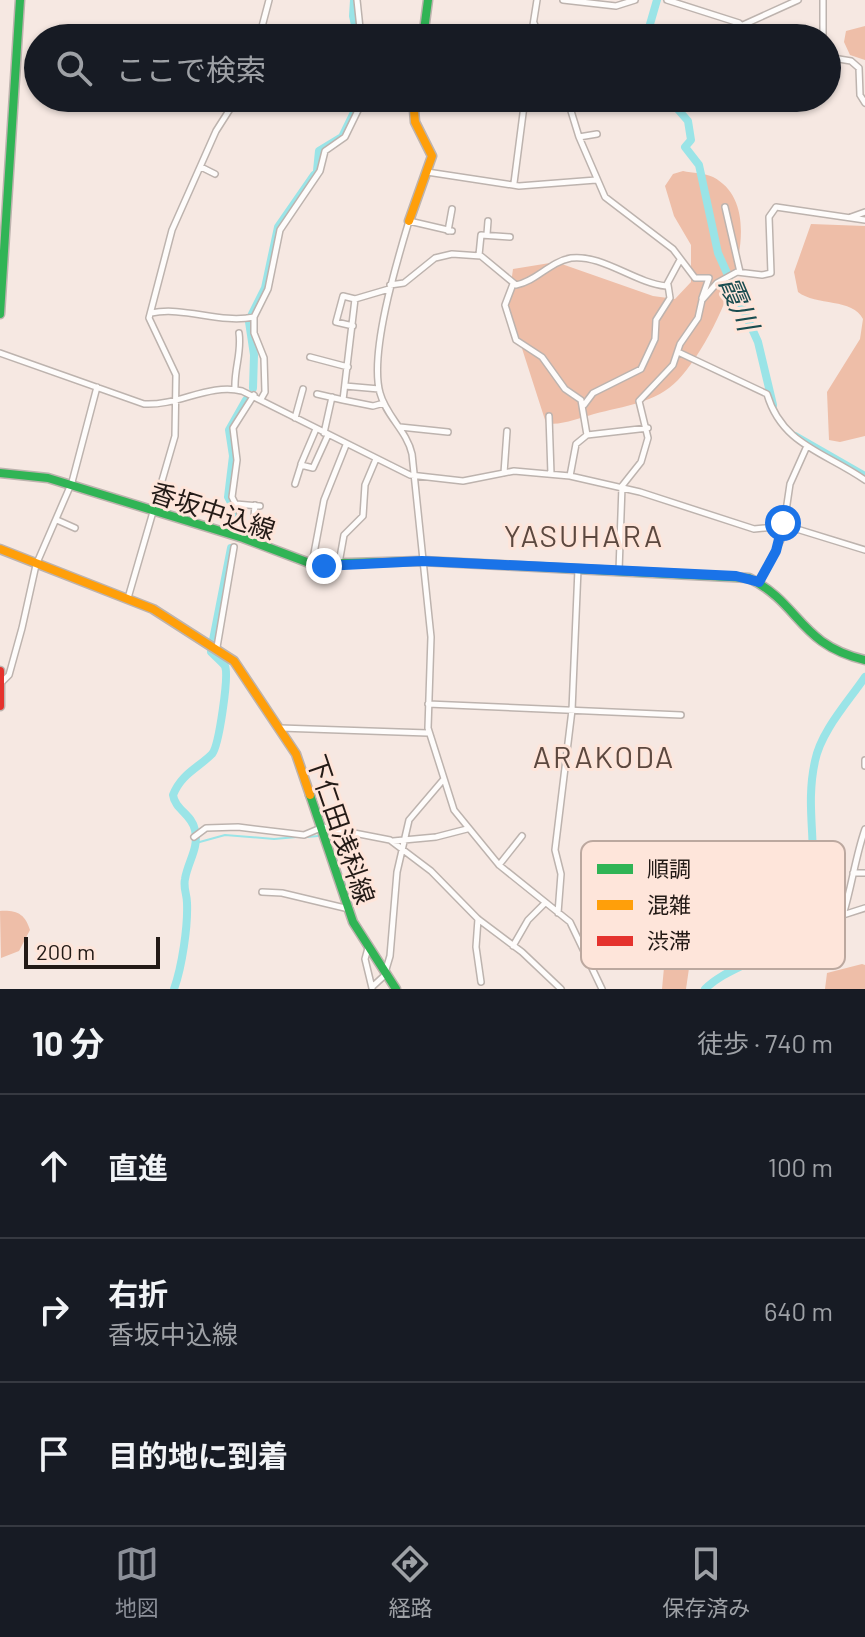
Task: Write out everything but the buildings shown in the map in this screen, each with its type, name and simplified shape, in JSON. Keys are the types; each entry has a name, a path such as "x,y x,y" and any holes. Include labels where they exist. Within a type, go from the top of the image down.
{"main road":[{"path":"0,314 20,0"},
{"path":"425,24 428,0"},
{"path":"409,221 431,152 415,122 414,112"},
{"name":"香坂中込線","path":"0,473 40,477 71,486 243,538 312,564 422,561 736,576 759,582"},
{"name":"下仁田浅科線","path":"0,549 128,598 217,647 242,670 300,763 349,909 368,948 396,989"},
{"path":"759,582 774,593 819,644 838,654 865,660"},
{"path":"0,671 0,706"}],"street":[{"path":"263,24 269,0"},
{"path":"357,0 360,24"},
{"path":"533,22 537,0"},
{"path":"563,0 621,6 635,0"},
{"path":"667,0 740,24"},
{"path":"745,24 798,0"},
{"path":"823,0 823,24"},
{"path":"841,61 857,65 862,79 860,95 865,103"},
{"path":"128,598 174,439 176,375 159,335 150,324 151,313 172,230 216,131 228,112"},
{"path":"261,399 265,392 264,358 254,333 254,317 268,289 280,230 320,171 325,151 345,137 357,112"},
{"path":"514,183 523,112"},
{"path":"571,112 596,180 608,200 673,249 695,278 709,278 698,318 673,365 639,401 648,428 641,462 622,487 619,571"},
{"path":"579,137 597,134"},
{"path":"201,167 215,174"},
{"path":"427,172 519,186 596,180"},
{"path":"725,207 740,272"},
{"path":"702,300 729,275 740,272 771,273 769,217 776,207 865,220"},
{"path":"452,209 450,231 409,221 389,287 379,389 410,446 431,637 428,733 454,810 467,829 499,865 575,929 581,942"},
{"path":"845,219 865,212"},
{"path":"487,234 488,221"},
{"path":"479,255 481,235 510,237"},
{"path":"353,326 336,322 335,316 343,296 355,299 404,283 439,256 479,255 513,284 526,282 558,261 578,258 668,285"},
{"path":"587,435 584,405 593,393 643,366 655,339 656,320 670,298 668,285 680,260"},
{"path":"513,284 505,305 516,340 550,365 565,389 584,405"},
{"path":"343,400 355,299"},
{"path":"151,313 164,310 234,319 254,317"},
{"path":"235,389 234,365 241,349 239,333"},
{"path":"678,352 767,394 780,426 807,446 865,480"},
{"path":"0,353 144,404 235,389 254,395 346,445 414,476 471,481 504,473 570,476 622,487 719,515 754,529 783,526 865,550"},
{"path":"310,357 348,367"},
{"path":"345,386 379,389"},
{"path":"2,682 12,663 36,565 71,486 97,387"},
{"path":"295,418 303,389"},
{"path":"317,394 373,406 384,403"},
{"path":"239,526 241,515 232,497 237,460 233,428 254,395"},
{"path":"301,465 313,468 326,434 332,397"},
{"path":"549,416 551,474"},
{"path":"399,427 448,432"},
{"path":"570,476 575,445 587,435 648,428"},
{"path":"295,484 316,429"},
{"path":"504,473 507,431"},
{"path":"312,564 324,500 346,445"},
{"path":"759,582 776,551 790,484 807,446"},
{"path":"339,565 344,535 364,513 365,485 376,459"},
{"path":"235,504 258,505 254,517"},
{"path":"57,520 75,528"},
{"path":"217,647 234,547"},
{"path":"558,913 561,874 555,850 572,710 578,569"},
{"path":"428,704 681,715"},
{"path":"280,728 428,733"},
{"path":"865,760 865,766"},
{"path":"372,988 385,973 402,849 410,817 443,780"},
{"path":"196,837 206,828 238,827 304,835 322,827 404,842 467,829"},
{"path":"845,907 855,852 865,829"},
{"path":"499,865 522,836"},
{"path":"390,840 438,877 478,919 561,989"},
{"path":"853,873 865,873"},
{"path":"262,892 282,893 349,909"},
{"path":"513,946 528,920 544,904"},
{"path":"845,914 865,908"},
{"path":"478,919 475,940 481,982"},
{"path":"368,948 365,959 372,988"},
{"path":"593,969 602,989"}],"shaded area":[{"path":"865,26 865,60 850,55 844,42 846,31"},
{"path":"683,171 713,177 732,194 740,218 740,246 733,277 708,337 678,380 660,394 639,403 570,421 546,423 508,305 513,269 556,262 653,296 675,299 691,282 691,245 674,216 665,186 673,174"},
{"path":"811,224 865,226 865,436 840,442 829,440 827,392 860,339 863,319 851,308 798,292 794,272"},
{"path":"0,911 20,914 30,930 19,951 1,958"},
{"path":"865,965 865,989 825,989 827,973"},
{"path":"664,969 689,969 686,989 662,989"}],"waterway":[{"path":"354,0 355,24"},
{"name":"霞川","path":"650,24 657,0"},
{"path":"317,171 319,151 342,137 354,112"},
{"name":"霞川","path":"680,112 688,121 691,140 685,147 699,165 718,253 758,342 773,405"},
{"path":"252,314 265,288 278,227 314,175"},
{"path":"249,322 254,355 253,388"},
{"path":"236,524 237,514 228,497 233,456 229,430 246,400"},
{"name":"霞川","path":"795,436 865,476"},
{"path":"213,640 231,548"},
{"path":"174,989 185,935 186,873 196,837 191,820 177,805 173,795 185,776 212,754 218,738 226,672 225,666 211,652 212,648"},
{"name":"霞川","path":"813,841 811,785 818,750 829,728 865,677"},
{"path":"196,843 225,835 274,839 297,837"},
{"path":"307,837 318,836"},
{"name":"霞川","path":"705,989 736,969"}],"traffic: fast":[{"path":"0,314 20,0"},
{"path":"425,24 428,0"},
{"path":"0,473 48,478 243,538 312,564 422,561 749,578 766,588 826,644 865,660"},
{"path":"310,795 353,922 396,989"}],"traffic: slow":[{"path":"409,221 432,156 415,122 414,112"},
{"path":"0,549 153,609 234,661 296,754 310,795"}],"traffic: jam":[{"path":"0,671 0,706"}],"district":[{"name":"YASUHARA","path":"584,535"},
{"name":"ARAKODA","path":"604,756"}],"route":[{"path":"324,566 422,561 736,576 759,582 782,538 783,523"}]}
